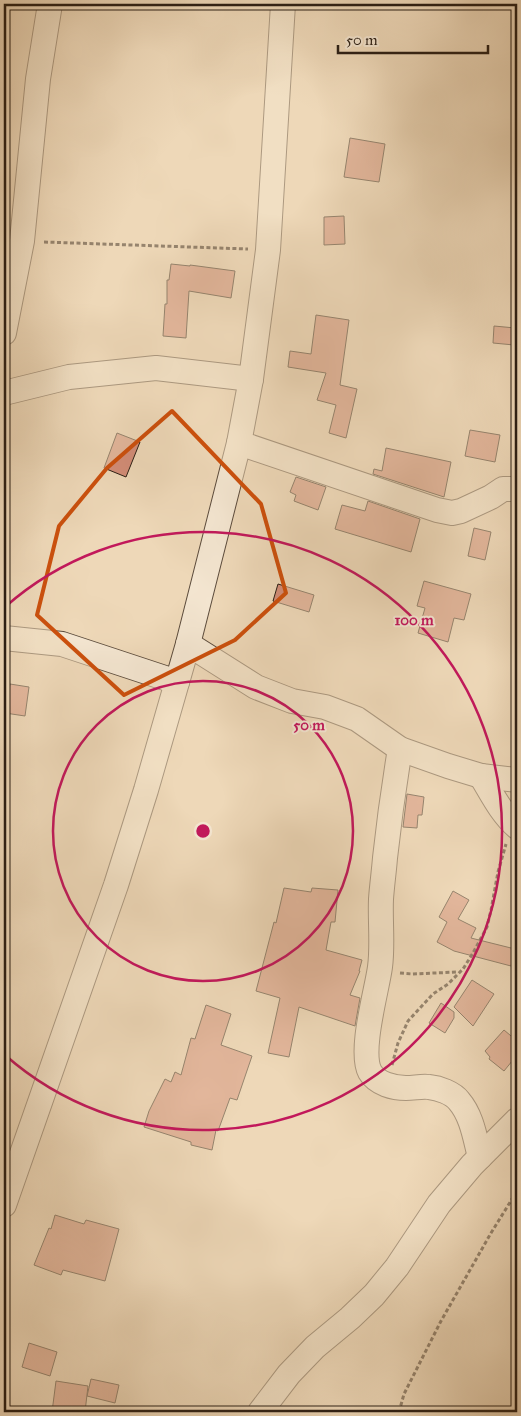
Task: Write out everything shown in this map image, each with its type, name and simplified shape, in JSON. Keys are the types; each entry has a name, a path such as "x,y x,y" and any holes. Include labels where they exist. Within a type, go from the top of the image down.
{"street":[{"path":"4,332 22,241 38,79 50,4"},
{"path":"4,1205 116,885 146,790 188,644 239,443 251,379 268,250 283,4"},
{"path":"4,393 69,377 156,368 251,379"},
{"path":"239,443 436,510 452,513 461,511 491,497 503,489 517,489"},
{"path":"4,638 62,644 177,682"},
{"path":"188,644 256,686 292,701 325,707 357,719 400,749 481,776 517,780"},
{"path":"400,749 390,810 381,898 382,943 380,969 372,1005 367,1044 367,1062 370,1072 378,1080 389,1086 406,1088 428,1086 455,1096 469,1116 480,1157"},
{"path":"481,776 495,800 516,826"},
{"path":"260,1412 289,1374 315,1347 374,1295 397,1268 439,1204 480,1157 517,1120"}],"path":[{"path":"22,241 268,250"},
{"path":"389,1086 391,1067 398,1043 408,1021 433,994 448,984 460,972 473,953 487,926 506,844 516,826"},
{"path":"380,969 412,974 460,972"},
{"path":"399,1412 404,1394 441,1321 517,1191"}],"highlighted area":[{"path":"172,411 261,504 286,593 235,640 124,695 37,615 59,526 107,468"}],"building":[{"path":"350,138 385,144 379,182 344,177"},
{"path":"344,216 345,244 324,245 324,217"},
{"path":"171,264 235,271 231,298 189,291 186,338 163,336 165,304 167,304 167,280 169,280"},
{"path":"316,315 349,320 340,385 357,389 346,438 329,433 336,405 317,400 326,373 288,367 290,351 311,354"},
{"path":"494,326 515,328 514,345 493,343"},
{"path":"470,430 500,435 495,462 465,456"},
{"path":"117,433 140,442 126,477 104,468"},
{"path":"386,448 451,462 444,497 373,474 374,469 382,471"},
{"path":"296,477 326,487 318,510 294,501 296,495 290,492"},
{"path":"368,501 420,519 411,552 335,529 342,505 365,511"},
{"path":"474,528 491,532 485,560 468,556"},
{"path":"424,581 471,594 464,620 454,618 448,642 418,633 425,608 417,606"},
{"path":"278,584 314,595 309,612 273,601"},
{"path":"10,684 29,687 25,716 5,713"},
{"path":"407,794 424,797 422,815 418,815 417,828 403,827"},
{"path":"284,888 311,892 312,888 338,890 335,922 331,922 326,950 362,960 360,971 350,995 360,998 355,1026 299,1007 289,1057 268,1053 280,998 256,991"},
{"path":"453,891 469,900 458,919 476,928 471,938 515,949 511,966 454,951 437,942 447,922 439,917"},
{"path":"472,980 494,994 473,1026 454,1007"},
{"path":"441,1003 454,1012 454,1018 445,1033 429,1023"},
{"path":"206,1005 231,1014 221,1045 252,1056 237,1100 230,1098 218,1131 216,1130 212,1150 191,1145 191,1142 144,1127 149,1111 165,1079 171,1082 175,1072 181,1075 191,1038 195,1039"},
{"path":"504,1030 517,1041 517,1055 504,1071 489,1059 490,1057 485,1051"},
{"path":"55,1215 84,1224 86,1220 119,1229 105,1281 63,1270 61,1275 34,1265 49,1228 51,1229"},
{"path":"29,1343 57,1352 50,1376 22,1367"},
{"path":"91,1379 119,1385 115,1403 87,1396"},
{"path":"56,1381 88,1386 85,1412 52,1412"}]}
